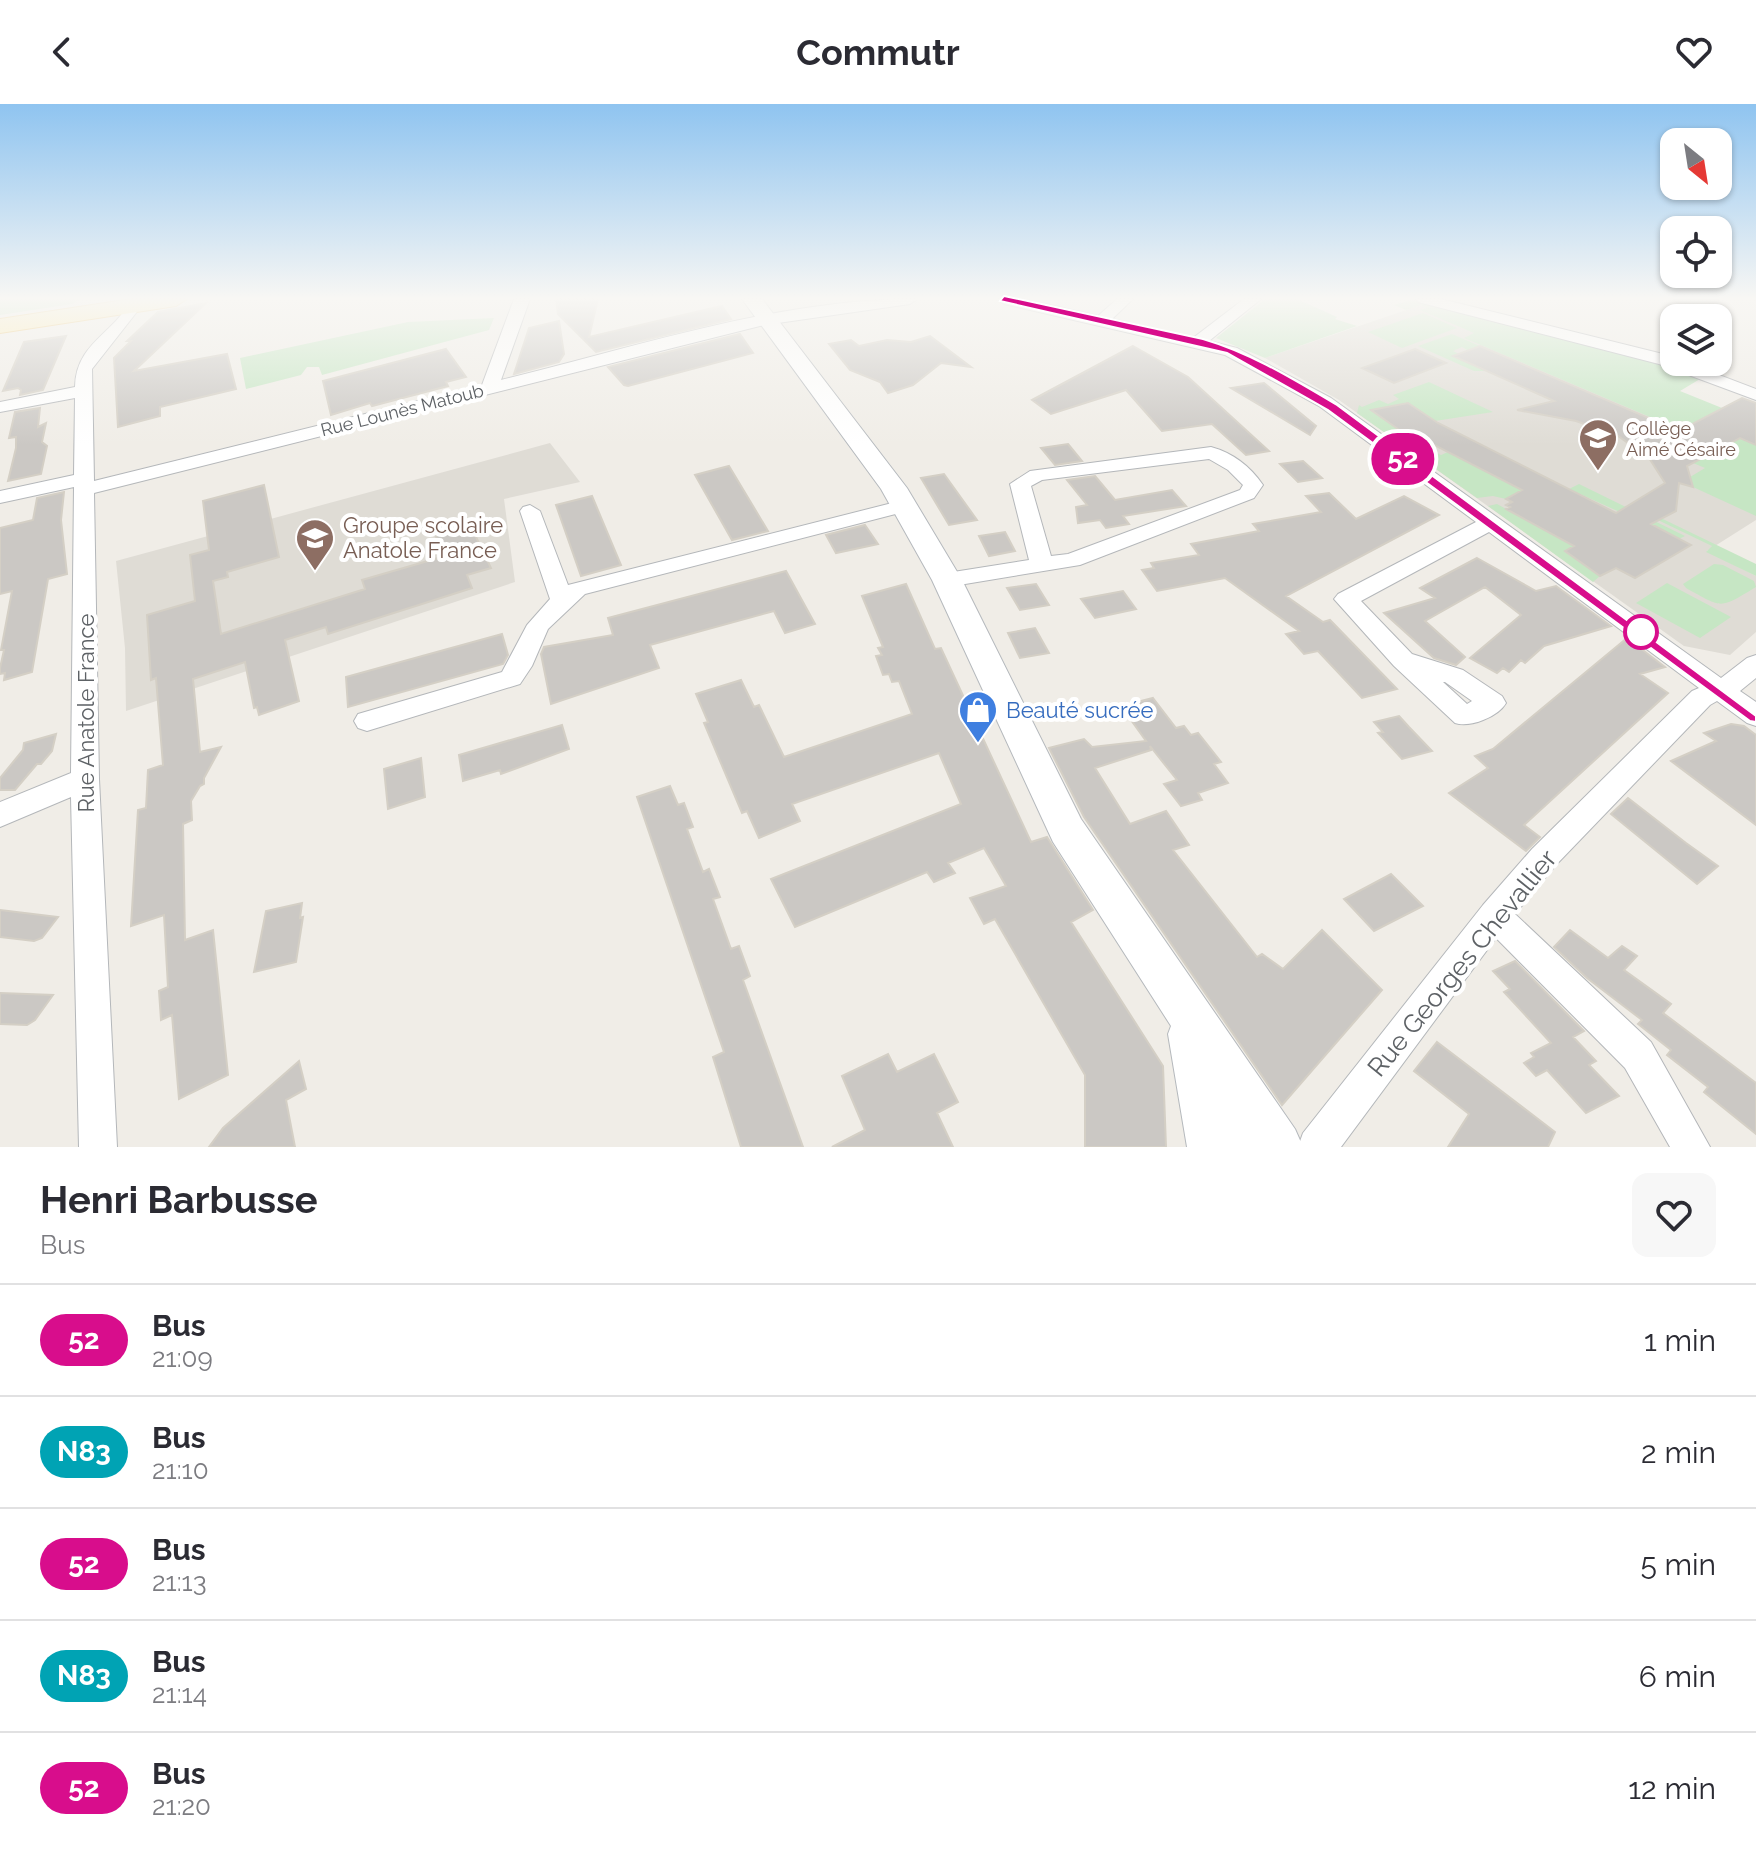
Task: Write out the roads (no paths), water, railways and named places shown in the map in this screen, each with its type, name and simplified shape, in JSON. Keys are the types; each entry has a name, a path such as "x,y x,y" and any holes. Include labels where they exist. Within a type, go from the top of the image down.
{"street":[{"name":"Rue Anatole France","path":"98,348 84,369 84,391 85,779 98,1147"},
{"path":"490,388 504,348"},
{"name":"Rue Lounès Matoub","path":"0,497 86,483 658,348"},
{"path":"793,348 904,506 947,580 1067,830 1277,1147"},
{"path":"1218,348 1250,359 1325,402 1756,716"},
{"path":"1616,348 1665,360 1756,395"},
{"path":"0,407 84,391"},
{"path":"947,580 1042,565 1072,560 1247,494 1253,485 1245,473 1230,461 1211,453 1037,475 1020,484 1042,565"},
{"path":"367,721 511,678 525,661 531,638 562,600 577,589 904,506"},
{"path":"530,511 562,600"},
{"path":"1403,660 1346,599 1491,523"},
{"name":"Rue Georges Chevallier","path":"1317,1147 1494,915 1543,858 1701,698 1735,682 1756,664"},
{"path":"0,815 85,779"},
{"path":"1494,915 1638,1055 1691,1147"},
{"path":"1187,1015 1201,1072 1213,1147"},
{"path":"1226,1147 1238,1142 1266,1147"}],"place":[{"name":"Collège Aimé Césaire","path":"1598,472"},
{"name":"Groupe scolaire Anatole France","path":"315,572"},
{"name":"Beauté sucrée","path":"978,744"}]}
